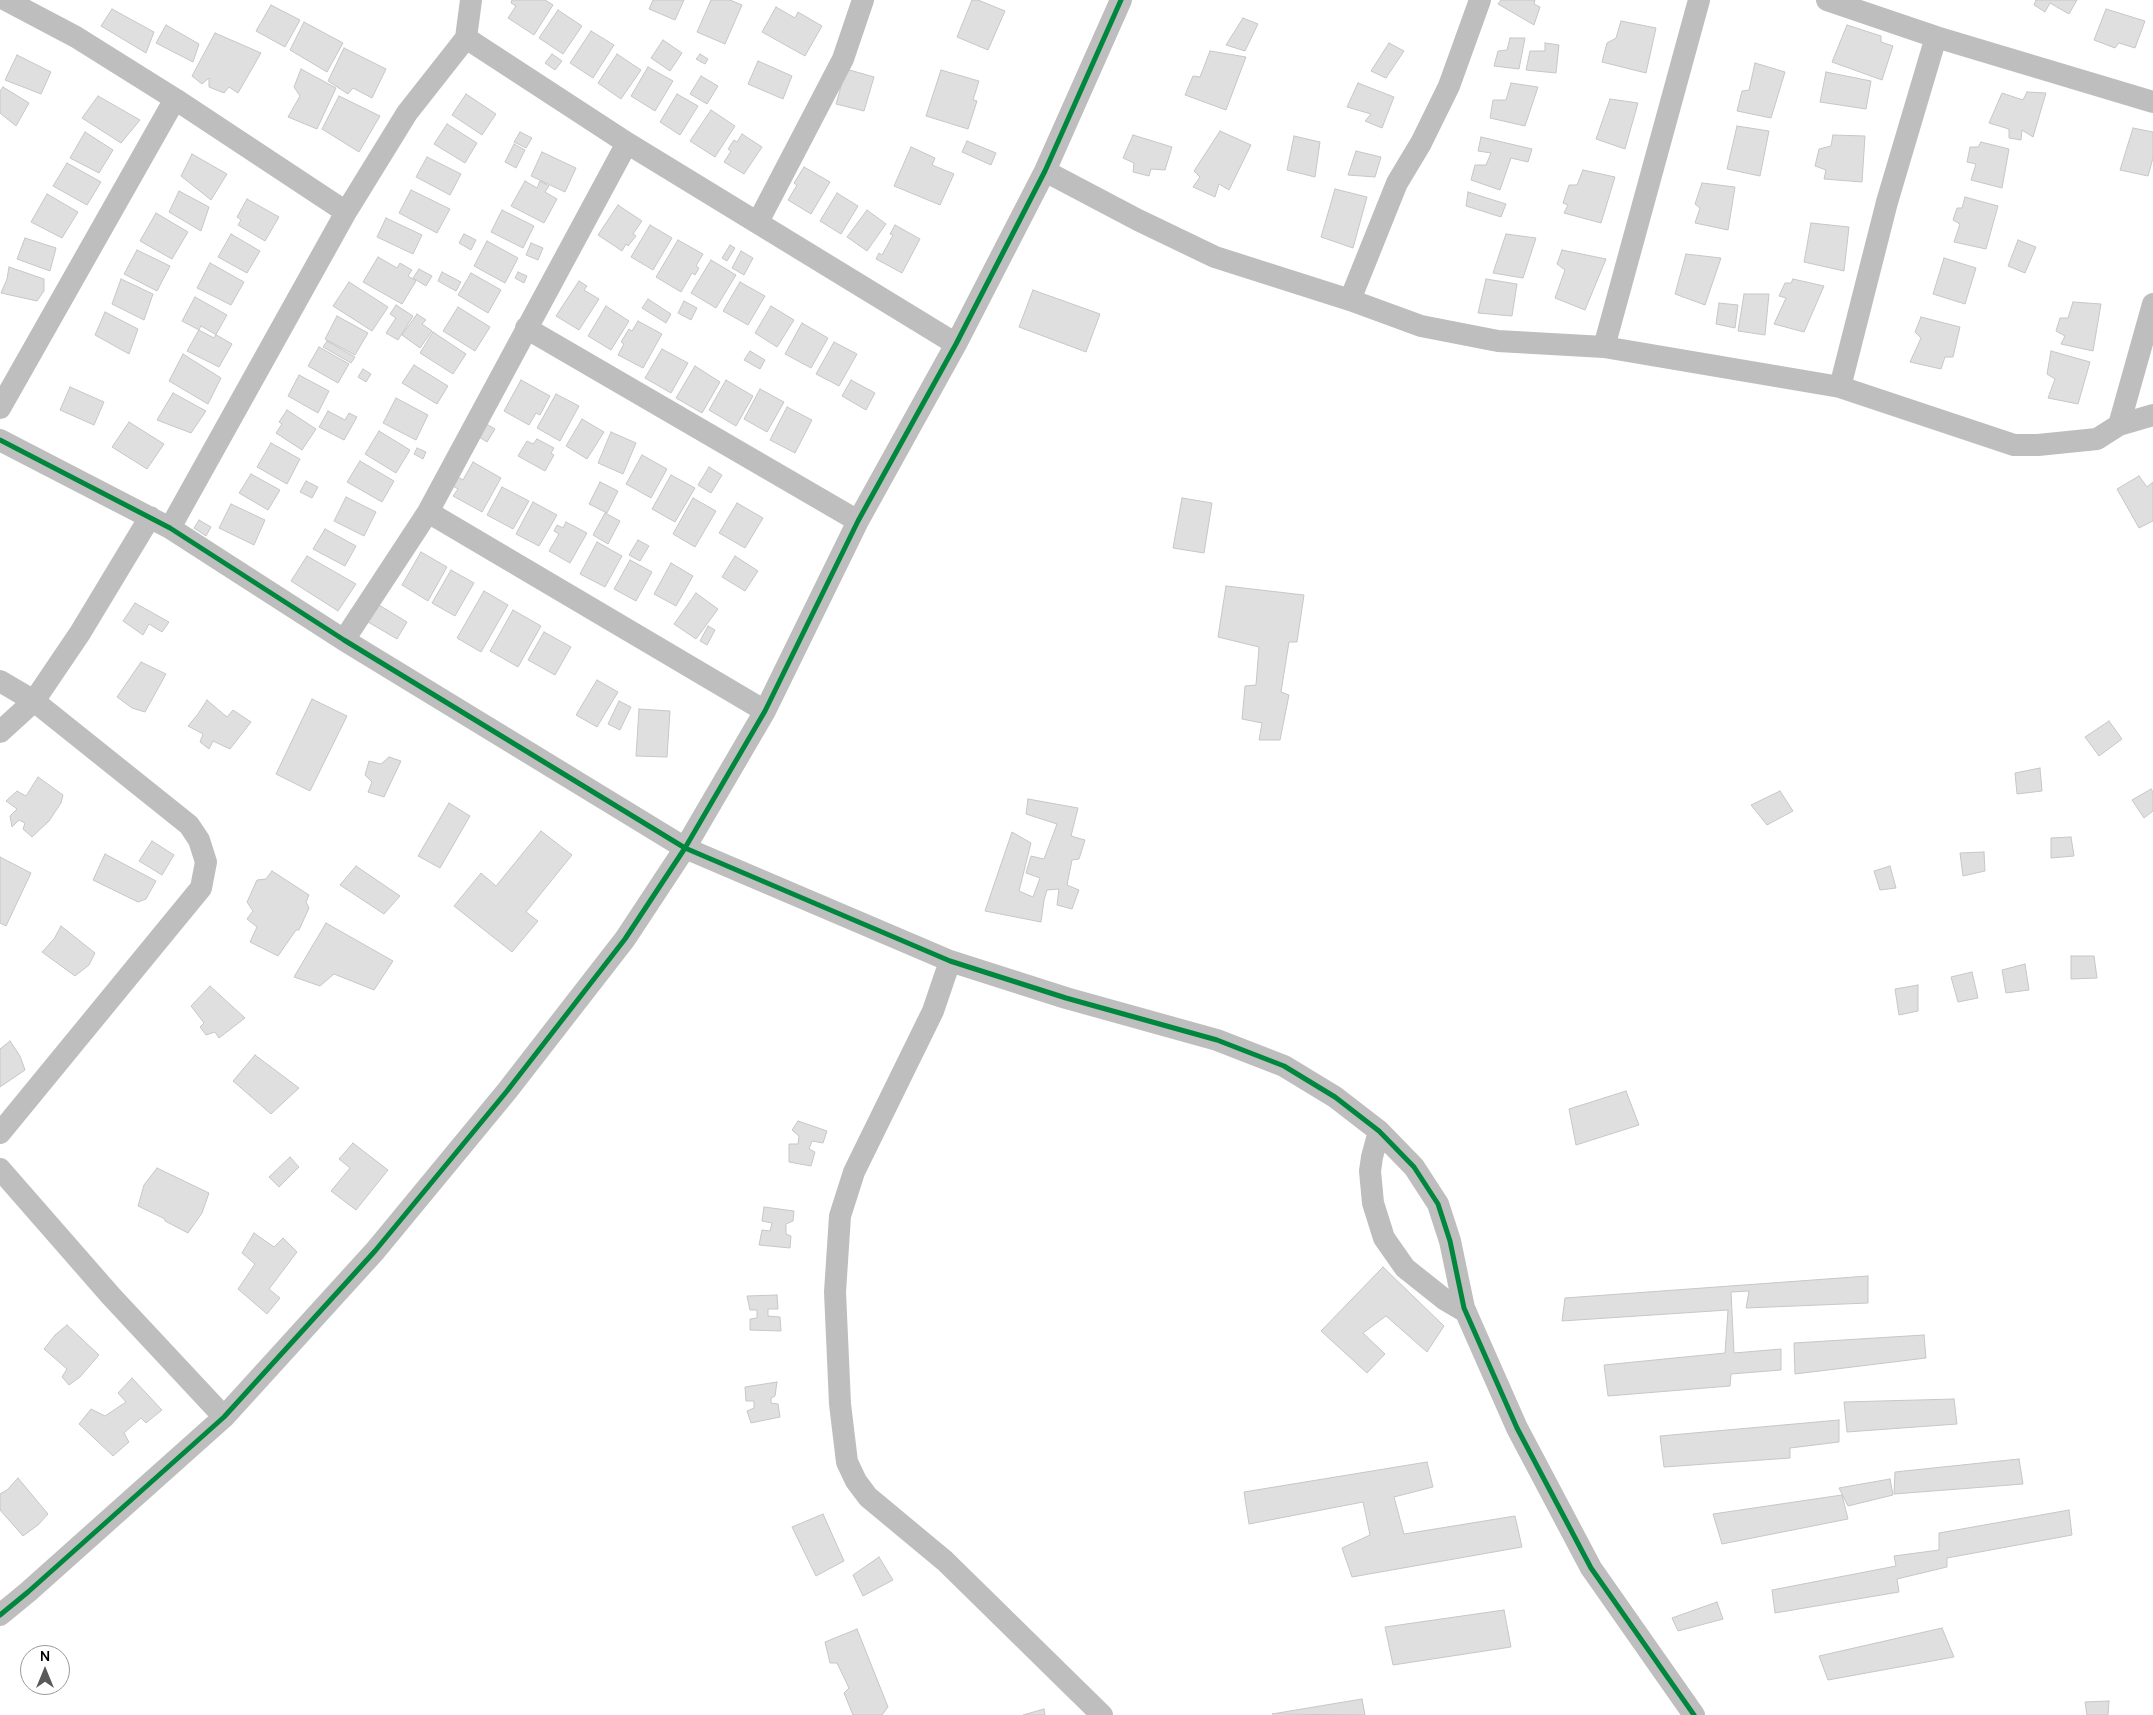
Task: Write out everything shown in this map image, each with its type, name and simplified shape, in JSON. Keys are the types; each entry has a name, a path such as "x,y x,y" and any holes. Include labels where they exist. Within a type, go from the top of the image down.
{"street":[{"path":"6,0 76,37 175,99 346,212"},
{"path":"170,528 346,212 407,113 466,38 471,0"},
{"path":"0,1615 224,1417 375,1251 507,1091 625,939 685,848 765,711 858,521 956,344 1045,171 1121,0"},
{"path":"1350,300 1397,183 1421,143 1449,86 1480,0"},
{"path":"1604,346 1699,0"},
{"path":"1826,0 1936,37 2153,102"},
{"path":"758,222 843,59 858,1"},
{"path":"1840,387 1887,202 1936,37"},
{"path":"466,38 628,143 956,344"},
{"path":"0,408 175,99"},
{"path":"344,640 428,512 526,328 628,143"},
{"path":"1045,171 1214,257 1350,300 1421,326 1489,339 1604,346 1840,387 2014,445 2038,445 2097,439 2119,425 2153,415"},
{"path":"2119,425 2153,304"},
{"path":"526,328 858,521"},
{"path":"0,440 170,528 344,640 685,848 950,961 1066,998 1217,1040 1284,1066 1335,1097 1379,1131 1414,1167 1438,1204 1450,1241 1457,1279 1466,1312 1517,1428 1591,1568 1694,1715"},
{"path":"428,512 765,711"},
{"path":"0,732 34,701 80,633 150,517"},
{"path":"0,681 34,701 189,825 199,840 206,862 201,888 0,1133"},
{"path":"950,961 934,1011 854,1172 840,1216 835,1292 840,1404 847,1462 856,1481 868,1497 945,1561 1102,1715"},
{"path":"1379,1131 1370,1171 1372,1203 1384,1238 1405,1268 1444,1299 1466,1312"},
{"path":"0,1169 111,1296 224,1417"}],"building":[{"path":"512,0 545,0 553,5 534,35 508,18 516,6 511,3"},
{"path":"653,0 684,0 675,20 649,9"},
{"path":"711,0 730,0 742,5 725,44 697,32"},
{"path":"972,0 978,0 1005,11 988,50 957,37"},
{"path":"1501,0 1535,0 1534,4 1540,7 1534,25 1498,4"},
{"path":"2036,0 2077,0 2069,14 2050,3 2045,12 2034,5"},
{"path":"271,5 300,20 285,47 256,31"},
{"path":"776,7 795,18 798,12 822,26 805,56 762,32"},
{"path":"112,9 154,32 146,53 101,26"},
{"path":"2106,9 2145,21 2135,48 2119,43 2115,48 2094,40"},
{"path":"558,10 582,26 563,54 539,38"},
{"path":"1243,18 1258,24 1245,51 1226,45"},
{"path":"1621,21 1656,28 1646,73 1602,62 1607,43 1616,38"},
{"path":"304,22 343,43 327,72 290,50"},
{"path":"166,25 199,44 193,62 156,43"},
{"path":"1847,25 1881,36 1881,42 1893,46 1882,80 1832,62"},
{"path":"591,31 614,45 593,78 570,63"},
{"path":"215,33 261,53 238,93 229,87 224,93 209,87 209,78 202,84 192,76"},
{"path":"1510,38 1525,38 1519,69 1494,66 1498,51 1507,50"},
{"path":"663,40 682,53 670,71 651,58"},
{"path":"1389,43 1404,51 1386,78 1371,71"},
{"path":"1545,43 1559,45 1556,73 1526,70 1530,51 1545,51"},
{"path":"344,48 386,69 372,98 353,88 348,94 328,81"},
{"path":"1210,51 1246,57 1226,110 1185,95 1193,76 1200,77"},
{"path":"552,54 562,61 555,70 545,63"},
{"path":"617,54 641,70 621,99 598,83"},
{"path":"700,54 708,59 705,64 696,59"},
{"path":"17,55 51,72 41,94 5,80"},
{"path":"758,61 792,76 783,99 748,84"},
{"path":"1755,63 1785,72 1771,118 1737,111 1742,91 1749,90"},
{"path":"648,67 673,81 655,111 631,96"},
{"path":"301,69 336,88 317,129 288,117 300,96 294,87"},
{"path":"846,69 874,77 864,111 836,104"},
{"path":"941,70 979,81 973,100 977,101 968,129 926,116"},
{"path":"1826,72 1871,81 1866,109 1820,102"},
{"path":"701,76 718,86 707,104 690,94"},
{"path":"1358,83 1394,97 1382,128 1365,121 1371,114 1347,107"},
{"path":"1511,83 1538,87 1525,126 1490,118 1493,100 1506,100"},
{"path":"3,87 29,103 16,126 0,113 0,91"},
{"path":"2027,92 2046,93 2033,137 2022,130 2021,140 2009,138 2009,129 1989,123 2002,93 2023,100"},
{"path":"466,94 496,114 482,135 452,115"},
{"path":"677,94 698,106 680,135 660,122"},
{"path":"98,96 140,120 121,143 82,118"},
{"path":"339,96 380,116 359,152 322,129"},
{"path":"1610,99 1638,103 1625,149 1596,139"},
{"path":"711,110 735,126 715,157 690,141"},
{"path":"447,124 477,143 465,163 434,144"},
{"path":"1737,126 1769,131 1760,176 1727,169"},
{"path":"2133,128 2153,132 2153,158 2148,176 2120,170"},
{"path":"1220,131 1251,145 1229,190 1219,184 1215,197 1193,187 1200,177 1194,171"},
{"path":"85,132 113,150 99,173 70,158"},
{"path":"520,132 532,138 526,148 514,142"},
{"path":"742,134 762,147 744,174 724,162 731,151 728,149 734,140 737,142"},
{"path":"1133,135 1172,147 1165,170 1151,169 1149,176 1133,172 1134,163 1123,158"},
{"path":"1833,135 1865,136 1862,182 1824,179 1826,170 1815,166 1819,149 1831,146"},
{"path":"1294,136 1320,142 1315,177 1287,170"},
{"path":"1481,137 1532,149 1528,162 1511,158 1500,190 1471,180 1475,165 1486,165 1491,153 1478,151"},
{"path":"967,141 996,153 991,165 962,152"},
{"path":"1981,142 2009,149 2002,188 1971,180 1976,164 1967,162 1970,147 1978,147"},
{"path":"514,144 525,150 516,168 505,162"},
{"path":"911,147 935,158 932,165 954,174 940,205 894,186"},
{"path":"1356,151 1381,157 1375,177 1348,175"},
{"path":"542,152 576,168 565,192 531,176"},
{"path":"192,154 227,174 211,200 181,176"},
{"path":"427,157 461,174 450,195 416,177"},
{"path":"67,163 101,182 87,205 53,186"},
{"path":"804,167 830,182 811,214 788,200 797,185 794,183"},
{"path":"1583,170 1615,177 1601,223 1564,213 1568,205 1563,203 1569,185 1577,185"},
{"path":"525,181 537,188 540,181 549,186 545,192 557,199 544,223 511,206"},
{"path":"1702,183 1735,187 1728,230 1695,223 1700,208 1695,204"},
{"path":"1335,189 1367,197 1353,248 1321,237"},
{"path":"411,190 450,209 437,233 399,213"},
{"path":"179,191 209,207 201,231 169,212"},
{"path":"1468,192 1506,204 1501,217 1466,206"},
{"path":"837,193 858,206 841,234 820,221"},
{"path":"47,194 78,212 62,238 31,222"},
{"path":"1965,197 1998,206 1986,249 1954,242 1960,224 1953,220 1957,208 1962,208"},
{"path":"247,199 279,217 265,241 238,225 241,220 237,217"},
{"path":"618,205 642,221 633,234 636,236 628,246 626,244 622,251 598,235"},
{"path":"502,210 534,226 523,248 491,232"},
{"path":"867,210 886,224 867,251 847,237"},
{"path":"156,213 188,232 172,259 140,241"},
{"path":"386,218 422,235 413,254 377,237"},
{"path":"1811,223 1849,227 1844,271 1804,262"},
{"path":"650,225 672,238 653,270 631,257"},
{"path":"895,225 920,239 902,273 876,259 879,253 882,255 893,235 890,234"},
{"path":"231,234 260,251 247,273 218,257"},
{"path":"464,234 476,240 471,250 459,243"},
{"path":"1506,234 1536,238 1523,278 1493,273"},
{"path":"25,238 56,248 50,271 17,259"},
{"path":"678,240 703,254 696,266 699,268 695,275 692,273 681,292 656,277"},
{"path":"2018,240 2036,247 2025,273 2008,266"},
{"path":"487,241 518,258 505,283 474,266"},
{"path":"531,243 543,248 538,260 526,255"},
{"path":"730,245 735,248 727,261 722,258"},
{"path":"137,250 170,266 157,291 124,274"},
{"path":"1562,250 1606,259 1585,310 1555,298 1565,270 1557,264"},
{"path":"741,251 753,258 744,275 732,268"},
{"path":"1686,254 1721,258 1705,305 1675,294"},
{"path":"378,257 397,268 400,263 412,270 408,276 416,281 402,304 363,282"},
{"path":"1944,258 1976,268 1965,304 1933,294"},
{"path":"711,260 736,275 716,308 691,293"},
{"path":"210,263 244,282 231,305 197,288"},
{"path":"9,267 44,279 44,291 37,301 1,293 7,279"},
{"path":"419,269 432,276 426,286 413,278"},
{"path":"442,272 461,282 456,291 438,281"},
{"path":"518,272 527,276 524,283 515,278"},
{"path":"471,273 501,290 488,313 458,295"},
{"path":"121,279 153,294 144,320 112,304"},
{"path":"1486,279 1517,284 1512,316 1478,313"},
{"path":"1793,279 1824,286 1804,332 1774,324 1786,298 1779,296 1785,283 1791,283"},
{"path":"579,281 587,286 584,290 599,299 579,330 556,316"},
{"path":"349,282 388,307 372,331 333,306"},
{"path":"740,282 765,296 748,325 723,311"},
{"path":"1033,290 1100,314 1086,352 1019,327"},
{"path":"1744,294 1769,294 1765,335 1738,331"},
{"path":"195,297 227,315 214,338 182,321"},
{"path":"648,299 671,314 666,323 642,308"},
{"path":"684,301 697,308 691,320 678,313"},
{"path":"2073,302 2101,304 2093,351 2061,344 2065,336 2056,331 2060,318 2068,318"},
{"path":"1719,303 1738,305 1735,328 1716,324"},
{"path":"396,305 413,316 398,340 386,333 396,318 390,314"},
{"path":"606,306 629,321 611,350 588,336"},
{"path":"771,306 794,320 777,347 755,333"},
{"path":"458,307 490,327 475,351 443,331"},
{"path":"105,312 138,329 129,354 95,335"},
{"path":"417,314 426,320 422,324 432,331 420,348 402,335"},
{"path":"337,316 368,333 355,355 325,339"},
{"path":"1921,317 1960,327 1953,357 1945,357 1941,369 1910,362 1921,338 1915,332"},
{"path":"638,321 662,334 643,368 618,355 624,344 621,342 629,329 632,331"},
{"path":"802,323 828,338 811,368 785,354"},
{"path":"201,326 232,344 219,367 187,351"},
{"path":"433,332 466,354 453,374 420,353"},
{"path":"327,341 355,357 351,363 323,347"},
{"path":"834,342 857,354 839,386 816,374"},
{"path":"319,347 349,364 338,383 308,366"},
{"path":"662,349 688,363 671,393 645,378"},
{"path":"750,351 765,360 760,369 744,360"},
{"path":"2051,351 2090,362 2078,404 2048,398 2055,379 2047,374"},
{"path":"183,354 221,378 208,404 169,381"},
{"path":"414,365 448,386 437,404 402,383"},
{"path":"695,366 720,382 702,413 676,398"},
{"path":"363,369 371,374 366,382 358,377"},
{"path":"299,375 329,391 318,413 288,396"},
{"path":"521,380 550,396 540,415 536,413 529,425 504,411"},
{"path":"726,380 753,396 736,426 709,410"},
{"path":"851,380 875,393 866,410 842,396"},
{"path":"70,387 104,402 94,425 60,410"},
{"path":"760,389 784,402 767,432 744,419"},
{"path":"173,393 206,411 191,433 157,420"},
{"path":"556,394 579,406 560,441 537,428"},
{"path":"396,398 428,415 416,440 383,423"},
{"path":"787,407 812,420 795,453 770,440"},
{"path":"287,410 316,429 302,450 276,433 282,424 279,422"},
{"path":"328,411 345,420 349,413 357,417 344,440 319,427"},
{"path":"582,419 604,432 587,459 566,446"},
{"path":"129,422 164,444 147,469 112,447"},
{"path":"483,422 495,429 487,442 476,435"},
{"path":"379,431 410,450 396,473 365,454"},
{"path":"611,432 636,443 623,474 598,463"},
{"path":"537,439 554,448 551,453 554,455 545,471 518,456 527,441 533,444"},
{"path":"271,443 300,459 287,484 257,467"},
{"path":"417,448 426,452 423,459 414,454"},
{"path":"642,455 667,469 651,498 626,484"},
{"path":"360,461 394,481 382,502 347,482"},
{"path":"473,462 501,478 482,512 453,496 458,489 453,486 458,477 463,480"},
{"path":"709,467 722,475 711,493 698,485"},
{"path":"251,474 280,490 268,510 239,493"},
{"path":"671,475 695,488 675,522 652,509"},
{"path":"2139,476 2147,487 2153,482 2153,521 2139,528 2117,489"},
{"path":"306,481 318,487 312,498 300,492"},
{"path":"600,482 618,491 607,513 589,504"},
{"path":"502,487 529,501 513,529 487,515"},
{"path":"346,497 376,512 364,536 334,521"},
{"path":"693,498 716,511 695,547 673,534"},
{"path":"1182,498 1212,503 1204,553 1173,548"},
{"path":"533,502 557,515 539,546 516,534"},
{"path":"737,503 763,518 745,548 719,533"},
{"path":"231,504 265,520 254,545 219,528"},
{"path":"605,513 620,521 608,544 593,535"},
{"path":"199,520 211,527 206,536 194,528"},
{"path":"566,522 587,533 570,563 549,551 559,534 554,531 557,525 563,528"},
{"path":"325,529 356,546 345,566 313,549"},
{"path":"638,540 649,546 640,561 629,555"},
{"path":"597,542 622,556 605,587 580,574"},
{"path":"421,552 447,567 428,601 402,585"},
{"path":"307,556 356,584 338,611 291,581"},
{"path":"735,556 758,571 745,591 722,577"},
{"path":"630,560 652,572 636,601 614,589"},
{"path":"671,563 693,576 676,606 654,594"},
{"path":"451,570 474,583 455,616 432,603"},
{"path":"1226,586 1304,595 1297,642 1289,642 1281,692 1289,695 1280,740 1259,740 1262,723 1242,719 1245,686 1256,685 1259,647 1218,637"},
{"path":"484,591 508,605 481,652 457,638"},
{"path":"696,593 718,609 696,639 674,624"},
{"path":"135,603 169,622 162,632 149,624 143,635 123,621"},
{"path":"379,605 407,622 397,639 368,622"},
{"path":"513,610 541,626 518,667 490,651"},
{"path":"708,626 715,630 707,645 700,641"},
{"path":"544,632 571,647 555,675 528,660"},
{"path":"141,662 166,674 145,712 132,708 117,697"},
{"path":"597,680 618,692 597,727 576,715"},
{"path":"312,699 347,716 310,791 276,774"},
{"path":"207,700 227,717 233,710 251,722 230,749 213,741 209,749 200,742 203,734 188,726"},
{"path":"619,701 631,707 620,730 608,724"},
{"path":"639,709 670,711 667,757 636,756"},
{"path":"2109,721 2122,739 2099,756 2085,737"},
{"path":"389,757 401,761 384,797 368,792 372,782 365,775 369,761 381,764"},
{"path":"2040,768 2042,791 2017,794 2015,773"},
{"path":"38,777 63,795 61,803 49,821 32,837 23,829 25,823 19,820 12,827 10,816 17,809 6,801 17,791 26,796"},
{"path":"2151,789 2153,792 2153,811 2144,818 2132,800"},
{"path":"1780,791 1793,811 1767,825 1751,805"},
{"path":"1028,799 1078,808 1071,836 1085,840 1079,859 1072,860 1067,885 1079,890 1072,909 1057,905 1059,889 1047,890 1041,922 985,911 1012,832 1031,843 1019,891 1033,897 1040,878 1026,873 1031,856 1044,859 1057,824 1026,814"},
{"path":"449,803 470,816 440,868 418,856"},
{"path":"541,831 572,855 526,912 538,921 512,952 454,906 481,873 496,886"},
{"path":"2071,837 2074,856 2051,858 2051,838"},
{"path":"152,841 174,855 162,875 139,861"},
{"path":"1984,852 1985,871 1963,876 1960,853"},
{"path":"105,854 156,881 146,899 138,902 93,880"},
{"path":"0,857 31,873 6,926 0,923"},
{"path":"356,866 400,896 384,914 340,885"},
{"path":"1890,866 1896,888 1880,890 1874,871"},
{"path":"272,871 309,895 306,902 309,908 299,930 296,930 278,956 250,942 257,927 247,919 253,911 247,902 257,880 266,879"},
{"path":"326,923 393,961 374,990 334,974 320,986 294,977"},
{"path":"61,926 95,953 89,965 75,976 42,952 54,939"},
{"path":"2071,956 2094,956 2097,978 2071,979"},
{"path":"2025,964 2029,990 2006,993 2002,970"},
{"path":"1972,972 1978,998 1958,1002 1951,977"},
{"path":"1918,985 1918,1011 1899,1015 1895,989"},
{"path":"210,986 245,1018 219,1038 215,1032 206,1035 200,1027 204,1023 191,1006"},
{"path":"10,1041 20,1056 25,1070 0,1087 0,1049"},
{"path":"255,1055 299,1088 271,1114 233,1081"},
{"path":"1626,1091 1639,1125 1576,1145 1569,1109"},
{"path":"798,1121 827,1131 823,1143 812,1141 809,1149 815,1152 811,1166 789,1162 789,1144 798,1144 799,1136 792,1130"},
{"path":"353,1143 388,1170 356,1210 331,1191 350,1168 339,1159"},
{"path":"290,1157 299,1167 279,1187 269,1177"},
{"path":"157,1168 209,1193 202,1213 188,1233 138,1206 144,1185"},
{"path":"764,1207 794,1211 793,1221 786,1224 786,1234 791,1236 790,1248 759,1245 762,1230 770,1231 772,1223 762,1221"},
{"path":"254,1233 274,1247 283,1238 297,1252 269,1289 280,1298 267,1314 238,1289 255,1264 242,1253"},
{"path":"1383,1267 1444,1326 1427,1352 1386,1316 1363,1333 1385,1354 1367,1373 1321,1331"},
{"path":"1868,1276 1868,1303 1746,1308 1749,1291 1731,1292 1734,1353 1781,1349 1781,1370 1731,1374 1730,1386 1608,1396 1604,1365 1725,1353 1728,1310 1562,1321 1565,1298"},
{"path":"777,1295 778,1309 768,1309 768,1316 780,1317 781,1331 750,1330 750,1319 757,1318 757,1310 750,1310 747,1296"},
{"path":"67,1325 99,1355 80,1377 69,1385 62,1377 67,1369 44,1349 55,1335"},
{"path":"1924,1335 1926,1358 1795,1374 1794,1343"},
{"path":"132,1378 162,1410 146,1423 141,1418 124,1433 129,1442 113,1456 79,1424 91,1409 105,1416 126,1402 118,1393"},
{"path":"777,1382 775,1396 771,1398 771,1403 778,1404 780,1417 751,1423 747,1411 754,1408 754,1401 746,1401 745,1387"},
{"path":"1954,1399 1957,1424 1847,1432 1844,1402"},
{"path":"1839,1420 1839,1442 1790,1448 1790,1458 1664,1467 1660,1436"},
{"path":"2019,1459 2023,1484 1894,1494 1895,1472"},
{"path":"1427,1462 1433,1487 1394,1497 1404,1534 1515,1516 1522,1547 1352,1577 1342,1548 1370,1535 1363,1502 1249,1524 1244,1492"},
{"path":"18,1478 48,1514 38,1525 23,1536 0,1510 0,1494 7,1490"},
{"path":"1890,1479 1893,1495 1848,1506 1839,1488"},
{"path":"1842,1495 1848,1519 1722,1544 1713,1514"},
{"path":"2069,1510 2072,1535 1947,1558 1947,1567 1897,1579 1899,1592 1775,1613 1772,1590 1896,1566 1894,1556 1939,1550 1939,1533"},
{"path":"823,1514 844,1561 816,1576 792,1527"},
{"path":"879,1557 893,1580 863,1596 853,1575"},
{"path":"1717,1602 1723,1619 1678,1631 1672,1618"},
{"path":"1504,1610 1511,1647 1393,1665 1385,1627"},
{"path":"1942,1628 1954,1657 1828,1680 1819,1656"},
{"path":"857,1629 888,1707 882,1715 853,1715 844,1693 849,1688 837,1663 830,1663 825,1642"},
{"path":"1362,1699 1365,1715 1272,1714"},
{"path":"2109,1701 2108,1715 2087,1715 2085,1702"},
{"path":"1044,1709 1045,1715 1023,1715"}],"cycle path":[{"path":"0,1615 224,1417 375,1251 507,1091 625,939 685,848 765,711 858,521 956,344 1045,171 1121,0"},
{"path":"0,440 170,528 344,640 685,848 950,961 1066,998 1217,1040 1284,1066 1335,1097 1379,1131 1414,1167 1438,1204 1450,1241 1464,1308 1517,1428 1591,1568 1694,1715"}]}
